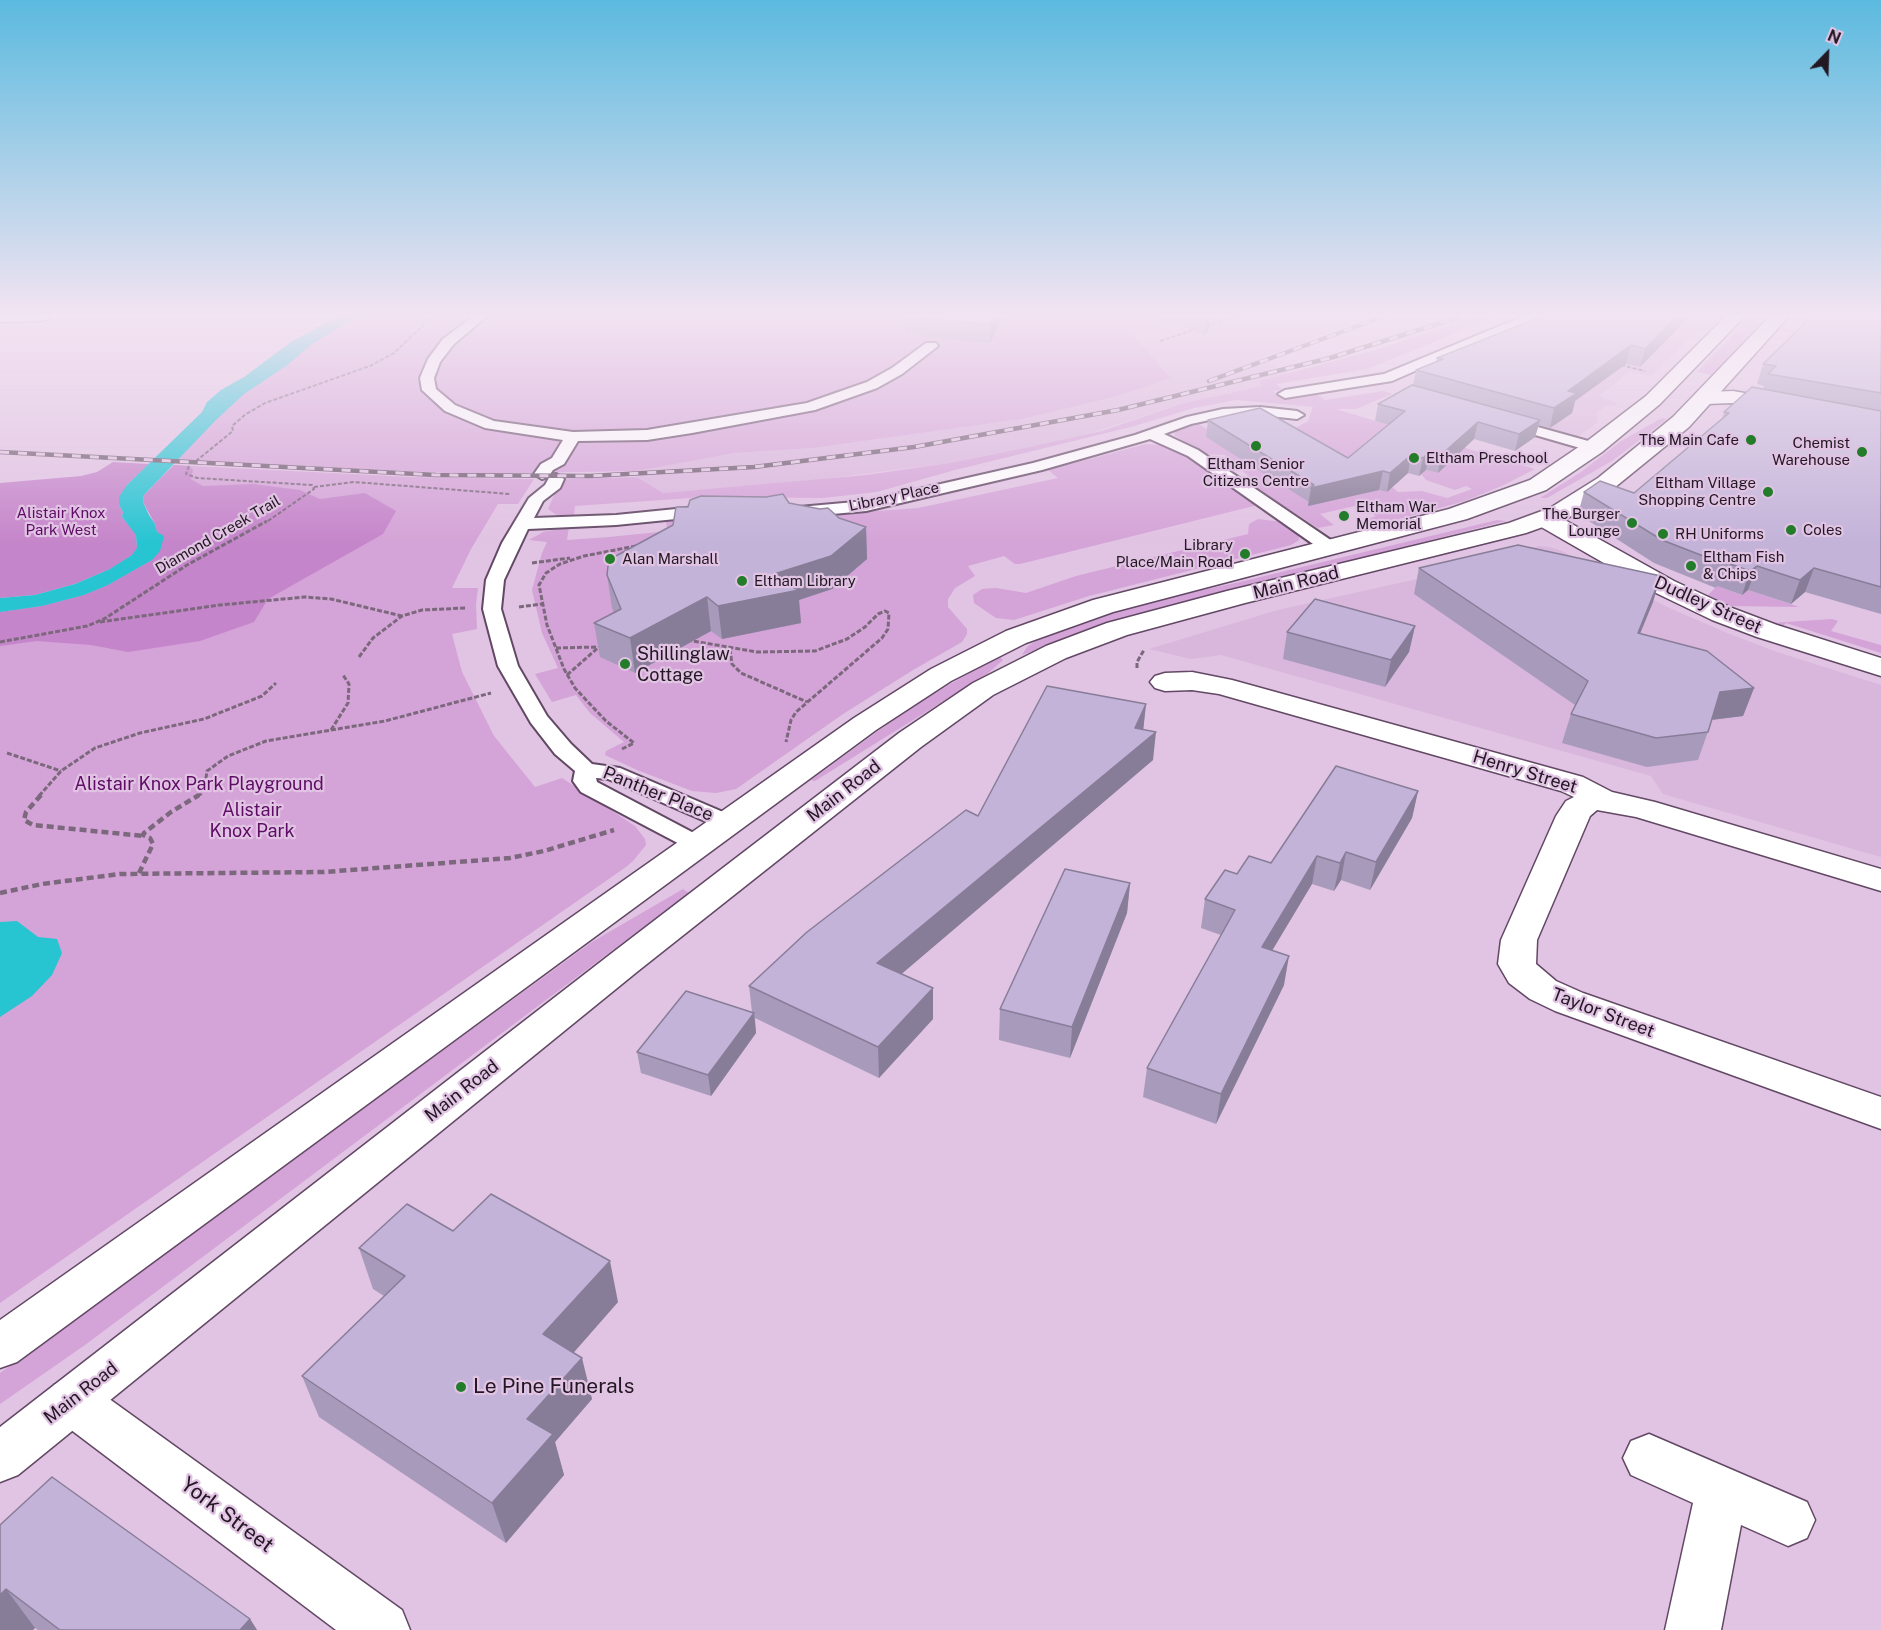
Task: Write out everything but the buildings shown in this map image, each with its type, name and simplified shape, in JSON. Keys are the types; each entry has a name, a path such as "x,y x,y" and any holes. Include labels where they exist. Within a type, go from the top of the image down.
{"main road":[{"name":"Main Road","path":"0,1347 903,699 962,663 1016,637 1113,603 1449,516 1506,498 1548,479 1594,447 1661,391"},
{"path":"1701,391 1804,407"},
{"name":"Main Road","path":"0,1458 761,856 910,740 966,700 1008,675 1065,648 1140,622 1517,528 1545,519 1578,503 1606,483 1664,437 1711,393"},
{"name":"Dudley Street","path":"1506,498 1665,587 1717,612 1767,631 1881,667"},
{"path":"1008,675 1016,637"},
{"name":"Henry Street","path":"1165,682 1192,681 1222,686 1572,784 1601,800 1635,807 1881,880"},
{"name":"Taylor Street","path":"1601,800 1588,802 1578,808 1573,816 1520,940 1517,964 1522,974 1543,990 1569,1002 1881,1113"},
{"path":"699,845 728,853 761,856 759,846 752,838 729,823"},
{"name":"York Street","path":"72,1401 382,1630"},
{"path":"1649,1458 1788,1520"},
{"path":"1694,1630 1722,1490"}],"lane":[{"path":"430,391 450,408 490,425 573,437 638,435 692,429 810,407 858,391"},
{"path":"1285,394 1305,391"},
{"name":"Library Place","path":"779,512 857,507 886,502 1048,465 1188,421 1231,412 1260,411 1297,415"},
{"path":"1497,420 1594,447"},
{"path":"1151,434 1193,453 1329,547"},
{"name":"Panther Place","path":"573,437 522,524 495,580 492,609 501,646 518,686 551,735 586,770 612,773 729,823"},
{"path":"522,524 616,520 720,510"},
{"name":"Panther Place","path":"586,770 584,781 589,787 699,845"}],"path":[{"path":"196,461 233,431 232,426 246,414 265,402 297,391"},
{"name":"Diamond Creek Trail","path":"0,642 97,622 188,565 266,523 308,495 314,487 303,483 197,478 186,474 189,466"},
{"path":"314,487 368,483 492,492 549,478"},
{"path":"502,563 584,556 646,543"},
{"path":"584,556 560,564 546,573 539,585 542,604 567,675 606,721 634,743 612,754"},
{"path":"97,622 220,605 305,597 331,599 402,616"},
{"path":"359,657 373,638 402,616 422,610 492,609 542,604"},
{"path":"686,640 730,649 787,653 825,649 854,635 878,614 885,611 889,613 888,629 882,638 796,711 791,720 786,744"},
{"path":"567,675 597,647 604,644"},
{"path":"556,648 597,647"},
{"path":"730,649 732,664 741,673 807,702"},
{"path":"331,730 348,703 349,684 343,675"},
{"path":"140,873 153,844 150,838 33,825 24,820 26,812 62,771 95,748 140,733 204,719 262,696 276,683"},
{"path":"144,836 147,830 163,818 201,794 207,771 228,756 266,741 384,721 518,686"},
{"path":"7,753 62,771"},
{"path":"0,893 70,880 140,873 334,872 510,858 580,841 646,819"}],"shaded area":[{"path":"1132,391 1239,391 1184,403 1082,436 950,463 798,482 663,493 637,477 637,471 735,453 813,448 1022,419"},
{"path":"1408,391 1605,391 1599,396 1618,405 1607,406 1597,412 1598,422 1576,438"},
{"path":"1539,546 1562,551 1667,607 1727,633 1777,652 1881,685 1881,857 1663,794 1651,776 1221,655 1191,659 1149,649 1278,610 1431,576"}],"green space":[{"path":"246,391 1133,391 1022,419 813,448 735,453 637,471 466,474 163,459 172,447"},
{"path":"1239,391 1273,391 1283,399 1317,394 1325,400 1383,391 1392,394 1356,409 1336,409 1535,469 1465,501 1370,527 1362,521 1376,516 1359,505 1320,514 1334,525 1318,528 1247,482 1249,476 1241,470 1254,467 1261,471 1287,433 1308,421 1313,407 1236,400 1194,408 1131,427 955,470 877,492 823,498 705,497 575,506 574,516 558,516 548,509 561,479 637,477 663,493 866,475 950,463 1102,431 1184,403","holes":["1453,459 1438,473 1425,470 1421,474 1426,480 1455,490 1466,486 1472,489 1447,498 1422,491 1398,492 1392,487 1387,492 1341,479"]},
{"path":"1662,418 1667,419 1612,461 1547,498 1540,498 1581,472 1621,441"},
{"path":"1199,424 1217,435 1247,463 1239,464 1225,455 1204,454 1174,435 1176,430"},
{"path":"1146,444 1161,445 1179,451 1258,505 1020,564 1015,564 1004,556 968,566 975,576 955,588 948,599 948,607 967,629 962,642 843,714 736,789 716,793 692,791 605,755 606,751 624,742 590,713 576,695 552,702 535,674 558,668 542,633 532,590 547,542 529,540 543,532 569,527 567,540 668,531 665,519 712,515 780,518 918,508 1058,478 1048,470"},
{"name":"Alistair Knox Park West","path":"113,462 149,464 127,485 119,505 123,512 122,517 136,534 137,548 132,555 110,569 75,584 35,595 0,598 0,483 81,476 97,472"},
{"name":"Alistair Knox Park","path":"174,465 411,477 534,479 518,504 498,504 471,549 452,588 478,588 477,629 452,634 462,672 494,736 535,787 562,778 635,826 645,839 646,845 626,867 0,1303 0,612 65,600 157,532 152,485"},
{"path":"174,465 189,466 193,470 191,479 203,486 253,484 300,490 320,499 365,493 396,511 383,534 268,599 254,622 200,641 128,652 91,645 37,641 0,646 0,612 42,606 84,595 108,585 152,560 157,532 143,502 144,495"},
{"path":"1258,519 1283,522 1298,532 1299,540 1291,545 1089,596 1014,620 996,618 974,603 973,595 982,589 996,588 1026,593 1076,576 1248,534 1249,524"},
{"path":"1497,520 1506,521 1158,609 1088,630 1022,655 1027,647 1041,637 1108,614 1174,596"},
{"path":"1717,586 1741,595 1748,590 1799,607 1730,606 1707,596"},
{"path":"1832,619 1838,621 1831,631 1881,645 1881,653 1786,623 1782,627 1772,623"},
{"path":"999,656 1003,660 987,674 815,781 811,780 914,705"},
{"path":"683,889 689,893 85,1345 0,1404 0,1373 592,942"}],"water":[{"path":"220,391 248,391 216,420 144,495 143,502 157,532 164,536 160,551 152,560 108,585 84,595 42,606 0,612 0,598 35,595 75,584 110,569 132,555 137,548 136,535 122,517 119,497 127,485 202,412 207,402"},
{"path":"17,921 38,937 57,939 62,953 52,975 32,996 0,1017 0,922"}],"railway":[{"path":"0,452 436,475 590,476 754,467 914,447 1118,410 1195,391"}],"place":[{"name":"The Main Cafe","path":"1751,440"},
{"name":"Eltham Senior Citizens Centre","path":"1256,446"},
{"name":"Chemist Warehouse","path":"1862,452"},
{"name":"Eltham Preschool","path":"1414,458"},
{"name":"Eltham Village Shopping Centre","path":"1768,492"},
{"name":"Eltham War Memorial","path":"1344,516"},
{"name":"The Burger Lounge","path":"1632,523"},
{"name":"Coles","path":"1791,530"},
{"name":"RH Uniforms","path":"1663,534"},
{"name":"Library Place/Main Road","path":"1245,554"},
{"name":"Alan Marshall","path":"610,559"},
{"name":"Eltham Fish & Chips","path":"1691,566"},
{"name":"Eltham Library","path":"742,581"},
{"name":"Shillinglaw Cottage","path":"625,664"},
{"name":"Le Pine Funerals","path":"461,1387"}],"park label":[{"name":"Alistair Knox Park Playground","path":"199,784"}]}
